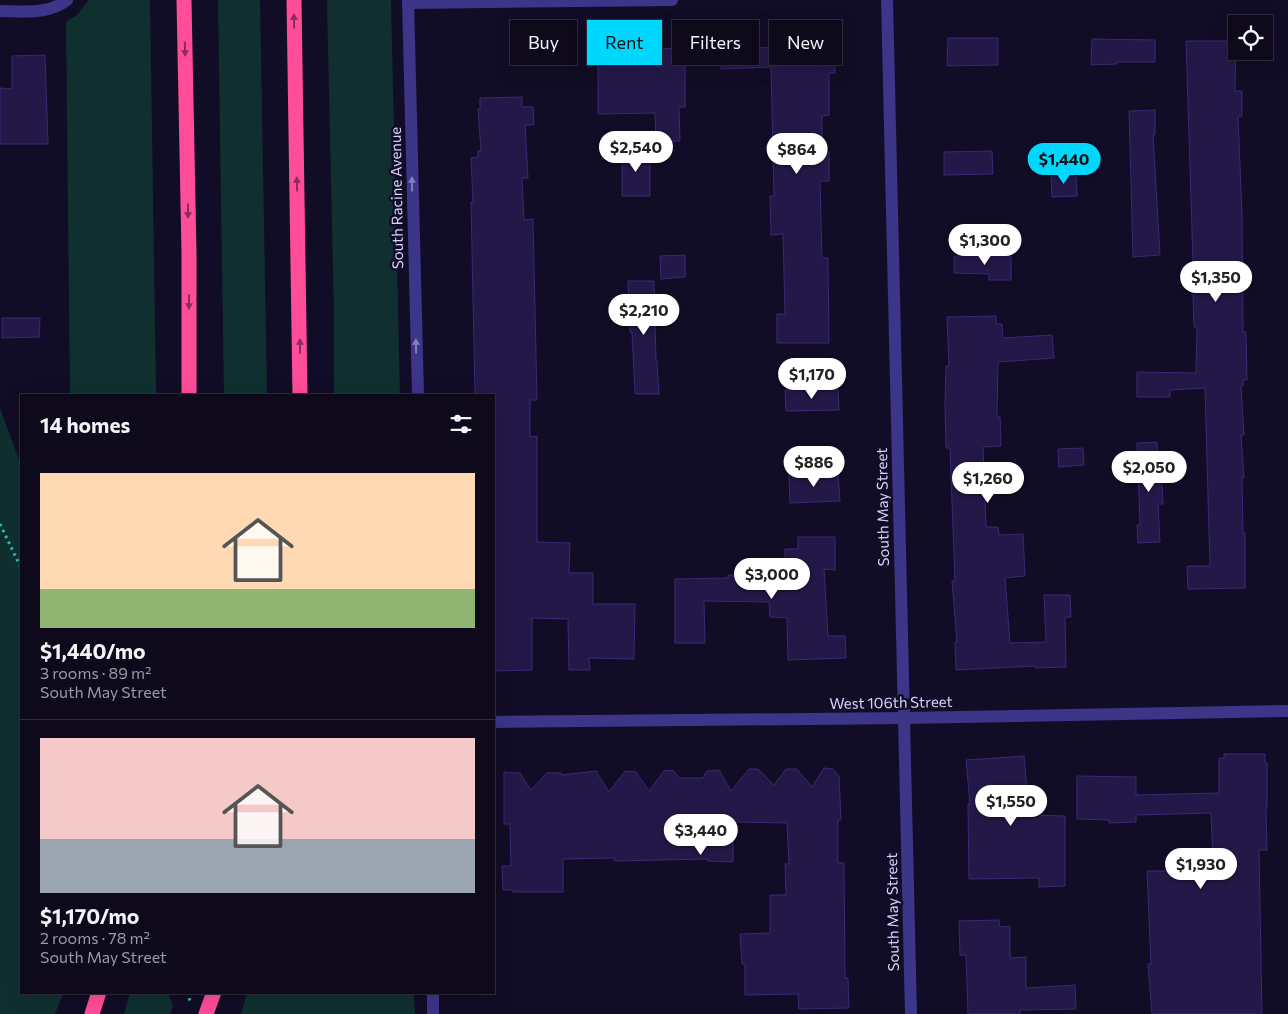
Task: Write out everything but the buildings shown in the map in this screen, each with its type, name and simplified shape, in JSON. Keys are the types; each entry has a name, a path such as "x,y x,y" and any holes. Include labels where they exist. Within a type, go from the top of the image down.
{"highway":[{"path":"184,0 189,253 189,394"},
{"path":"294,0 300,394"},
{"path":"92,1014 98,994"},
{"path":"206,1014 213,994"}],"street":[{"path":"0,11 42,10 58,7 67,0"},
{"path":"408,2 672,0"},
{"name":"South May Street","path":"887,0 911,1014"},
{"name":"South Racine Avenue","path":"408,2 418,394"},
{"name":"West 106th Street","path":"495,722 903,718 1288,711"},
{"path":"433,994 433,1014"}],"path":[{"path":"0,524 20,566"}],"green space":[{"path":"89,0 150,0 156,394 70,394 66,22 77,15"},
{"path":"218,0 260,0 267,394 224,394"},
{"path":"327,0 391,0 400,394 334,394"},
{"path":"0,408 20,462 20,994 63,994 55,1014 0,1014"},
{"path":"130,994 168,994 173,1006 170,1014 124,1014"},
{"path":"247,994 414,994 415,1014 241,1014"}]}
